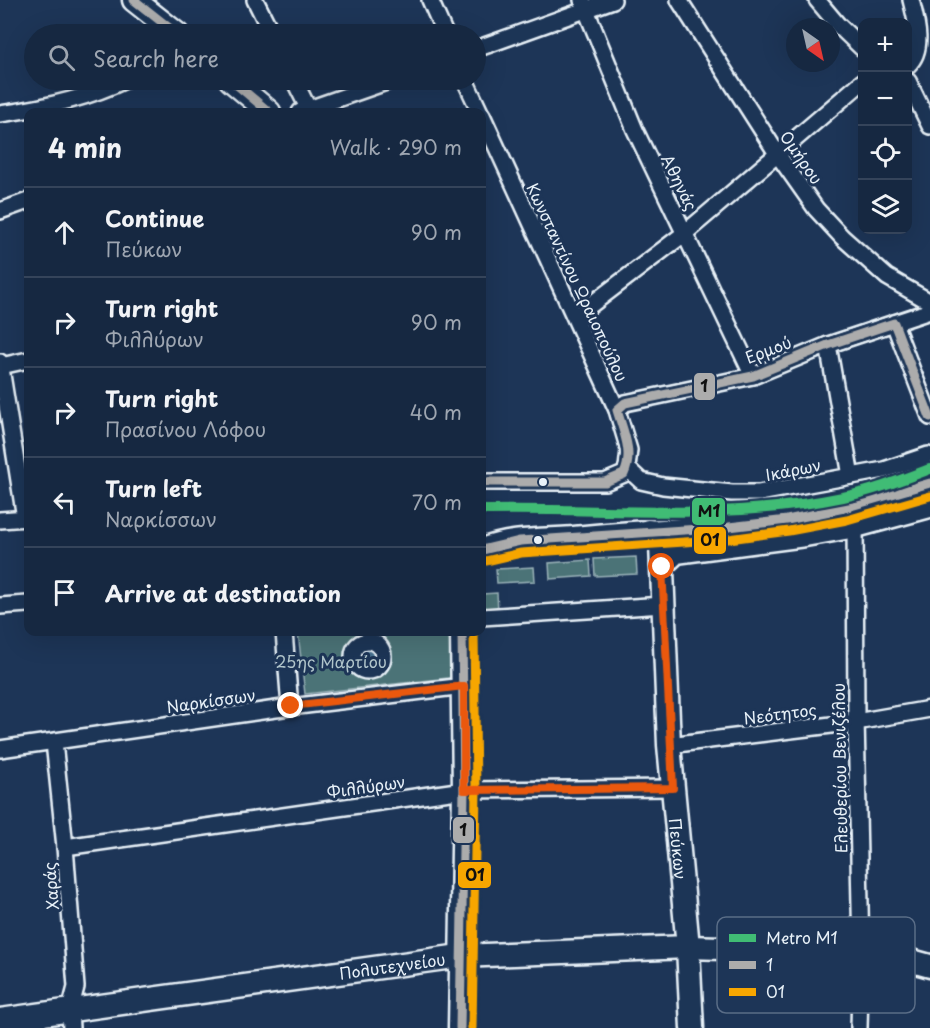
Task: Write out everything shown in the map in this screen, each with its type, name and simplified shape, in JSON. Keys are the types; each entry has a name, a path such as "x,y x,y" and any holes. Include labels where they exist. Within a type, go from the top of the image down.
{"street":[{"path":"134,0 164,24"},
{"path":"255,0 267,24"},
{"path":"430,0 441,24"},
{"path":"486,45 585,5 613,0"},
{"name":"Ομήρου","path":"679,0 778,155 816,209 842,237 887,277 930,302"},
{"path":"817,0 838,26 858,44"},
{"path":"911,0 918,37 918,57"},
{"name":"Αθηνάς","path":"585,5 635,130 753,376"},
{"path":"575,317 685,233 858,85"},
{"path":"912,89 930,126"},
{"path":"34,108 68,102 102,90"},
{"path":"243,90 264,108"},
{"path":"298,90 304,108"},
{"path":"317,108 365,90"},
{"name":"Κωνσταντίνου Ωραιοπούλου","path":"470,90 478,108"},
{"path":"0,114 24,110"},
{"name":"Κωνσταντίνου Ωραιοπούλου","path":"486,125 617,410 629,450 627,468"},
{"path":"0,211 24,202"},
{"name":"Ερμού","path":"617,410 625,403 753,376 828,345 930,310"},
{"path":"894,323 930,417"},
{"path":"828,345 851,476"},
{"path":"1,366 24,361"},
{"path":"0,362 24,500"},
{"name":"Ικάρων","path":"627,468 641,482 732,493 759,493 884,470 928,455"},
{"path":"486,482 605,482 624,474 627,468"},
{"path":"662,565 676,552 805,535 855,517 930,483"},
{"path":"486,549 507,542 757,524 807,518 855,517 930,506"},
{"name":"Ελευθερίου Βενιζέλου","path":"855,517 860,917"},
{"path":"0,520 24,518"},
{"name":"Πεύκων","path":"648,531 657,533 661,544 669,745 692,1028"},
{"path":"0,606 24,604"},
{"path":"486,616 663,605"},
{"path":"284,636 291,706"},
{"path":"367,636 382,650 383,657 381,664 369,672 362,671 352,660 356,646 367,636"},
{"path":"460,1028 464,790 462,636"},
{"path":"369,672 372,696"},
{"name":"Ναρκίσσων","path":"0,749 291,706 464,686"},
{"name":"Νεότητος","path":"669,745 856,722 930,709"},
{"name":"Χαράς","path":"54,742 76,987 71,1019"},
{"name":"Φιλλύρων","path":"65,847 464,790 673,788"},
{"name":"Πολυτεχνείου","path":"0,1020 71,1019 460,956 687,947 717,948"},
{"name":"Πολυτεχνείου","path":"915,962 930,966"},
{"name":"Ελευθερίου Βενιζέλου","path":"859,1013 859,1028"}],"green space":[{"path":"636,557 637,574 595,576 594,559"},
{"path":"590,560 591,576 550,579 549,563"},
{"path":"534,567 535,581 497,583 496,569"},
{"path":"497,593 498,612 486,613 486,594"},
{"name":"25ης Μαρτίου","path":"298,636 456,636 457,677 305,694"}],"water":[{"path":"364,647 372,647 377,652 375,663 364,665 359,660 359,652"}],"metro line":[{"name":"Μ1","path":"486,510 663,512 798,505 854,495 930,469"}],"transit line":[{"name":"1","path":"134,0 164,24"},
{"name":"1","path":"243,90 264,108"},
{"name":"1","path":"486,482 605,482 624,474 627,466 628,450 617,410 625,403 753,376 828,345 894,323 930,417"},
{"name":"1","path":"486,549 520,541 729,527 787,520 844,508 930,483"},
{"name":"01","path":"486,561 521,553 729,539 789,531 847,520 930,496"},
{"name":"1","path":"460,1028 464,790 462,636"},
{"name":"01","path":"472,1028 476,790 474,636"}],"route":[{"path":"291,706 464,686 464,790 673,788 669,745 662,567"}]}
